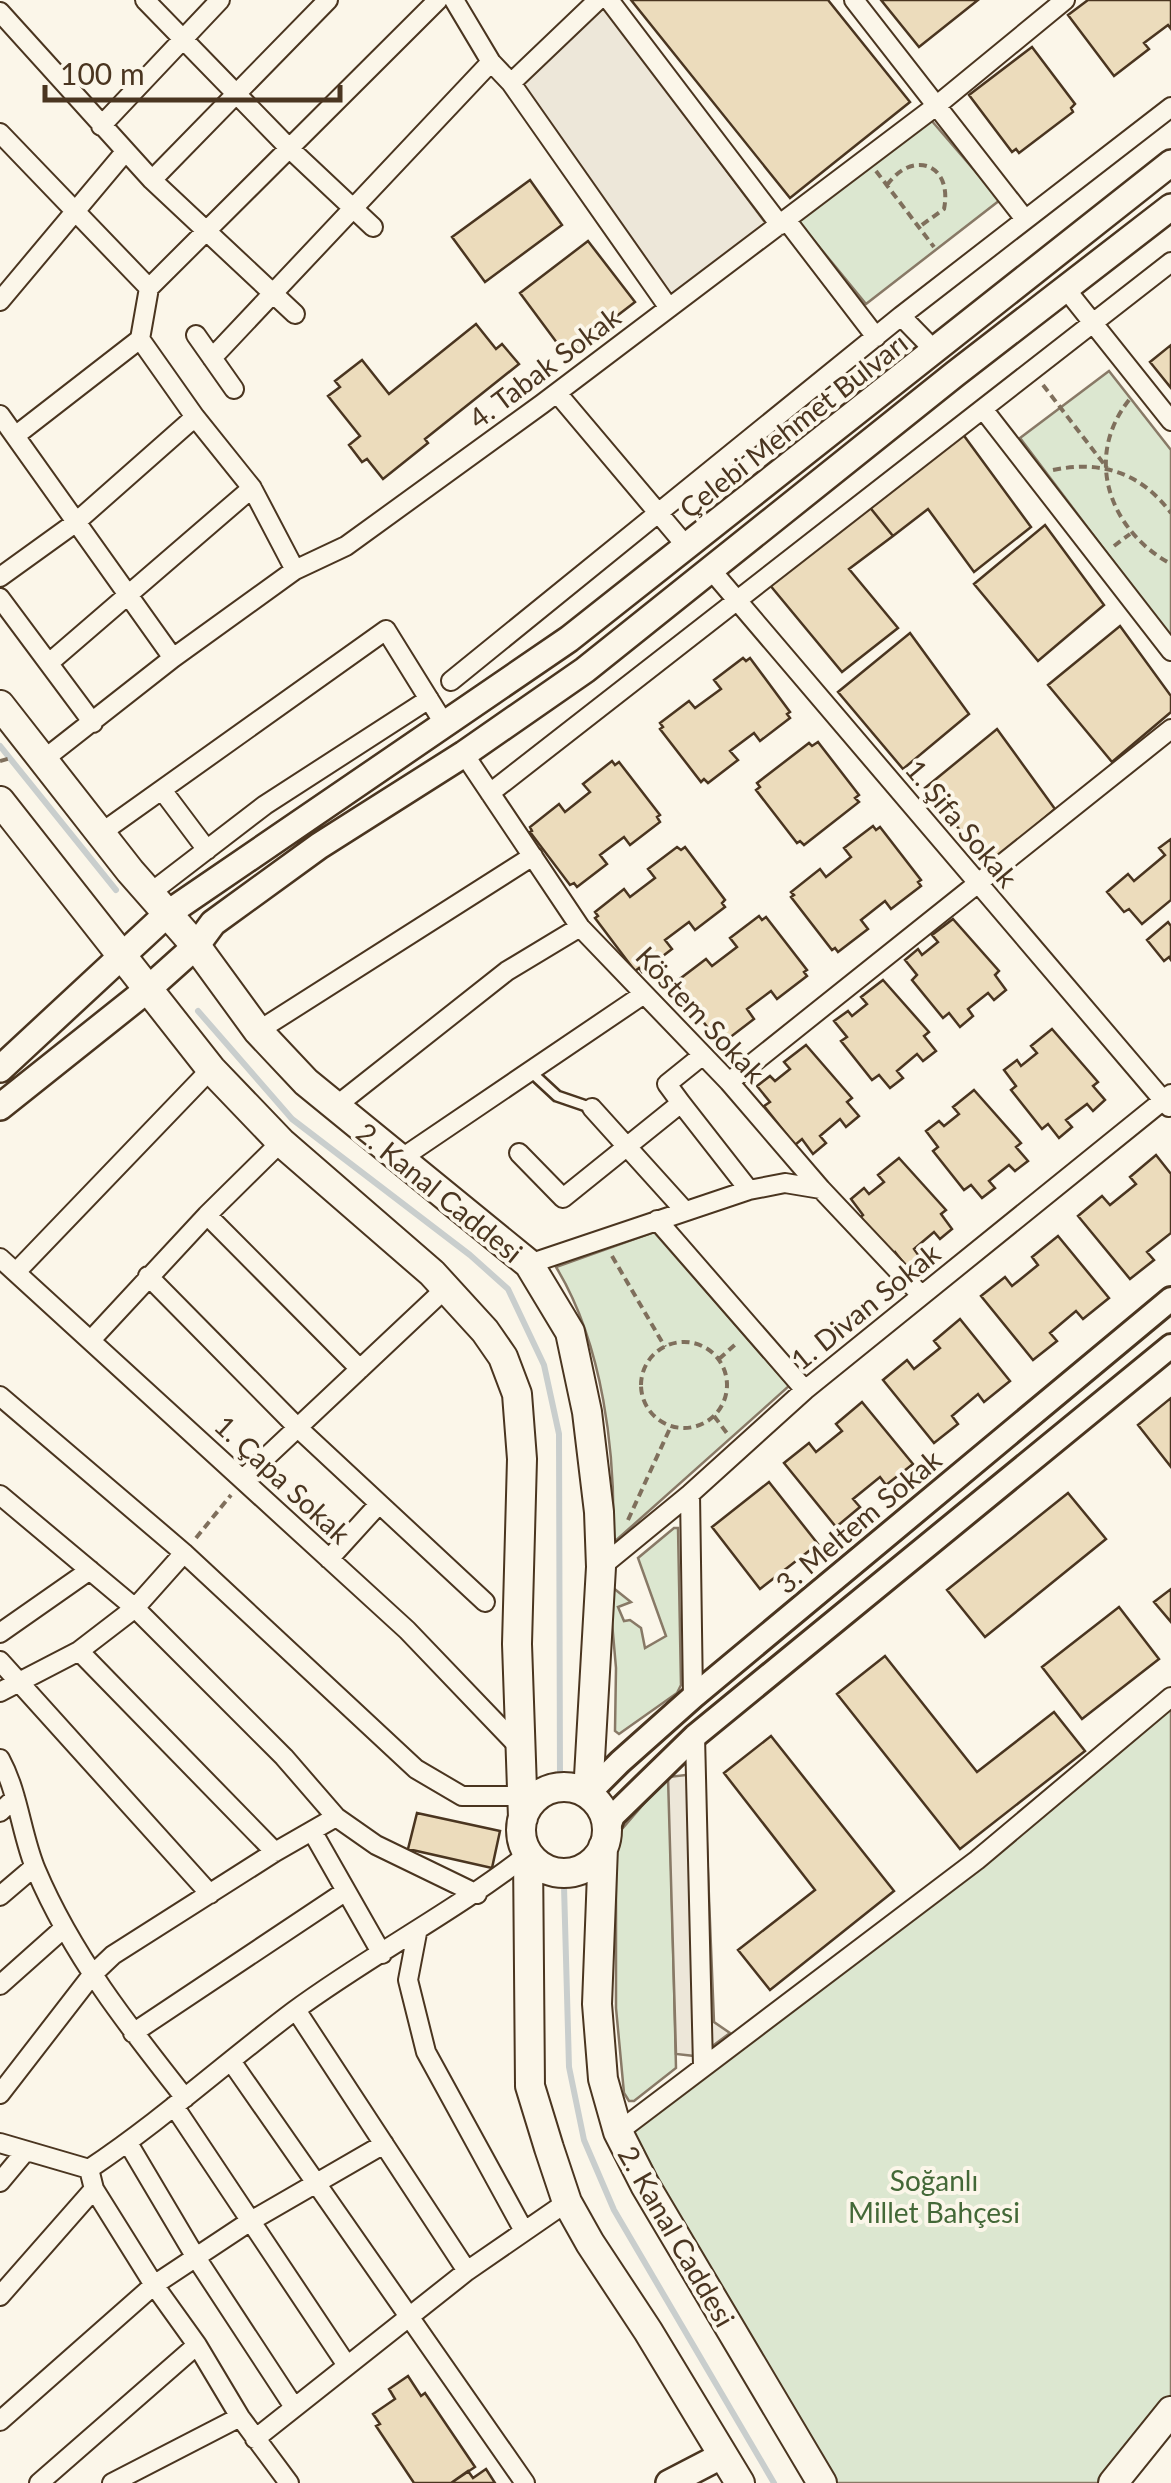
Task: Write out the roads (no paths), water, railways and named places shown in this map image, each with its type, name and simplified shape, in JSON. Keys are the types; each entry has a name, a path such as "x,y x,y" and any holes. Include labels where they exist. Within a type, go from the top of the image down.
{"main road":[{"name":"Çelebi Mehmet Bulvarı","path":"124,957 158,904 445,725 569,639 1171,163"},
{"path":"0,1107 148,990 196,946 213,923 319,846 586,670 1171,207"},
{"name":"2. Kanal Caddesi","path":"0,704 100,833 196,946 258,1031 306,1082 530,1264 570,1332 588,1412 599,1512 601,1567 588,1794"},
{"path":"0,800 211,1069 281,1142 446,1288 503,1357 517,1394 522,1459 518,1606 522,1837 528,1854 530,2086 568,2202 740,2483"},
{"path":"0,1069 124,957"},
{"path":"522,1807 543,1792 572,1788 588,1794 602,1809 605,1839 589,1865 565,1873 540,1866 528,1854"},
{"name":"2. Kanal Caddesi","path":"605,1839 597,2004 603,2078 618,2132 664,2218 822,2483"},
{"path":"1113,2483 1171,2412"},
{"path":"669,2483 723,2455"}],"street":[{"path":"101,126 220,0"},
{"path":"152,180 328,0"},
{"path":"15,436 140,339 149,288 438,0"},
{"path":"454,0 491,62 511,83 669,308"},
{"path":"511,83 598,0"},
{"path":"609,0 876,337"},
{"path":"854,0 1024,218"},
{"name":"4. Tabak Sokak","path":"43,760 296,570 346,546 557,393 936,106 1066,0"},
{"path":"153,3 290,148 373,226"},
{"path":"0,12 152,180 294,314"},
{"path":"212,358 491,62"},
{"path":"451,680 1024,218 1171,107"},
{"path":"0,132 149,288"},
{"path":"0,301 125,152"},
{"path":"490,793 1171,262"},
{"path":"1065,288 1171,421"},
{"path":"901,316 935,351"},
{"path":"196,336 234,389"},
{"path":"140,339 252,488 296,570"},
{"path":"557,393 687,547"},
{"path":"982,409 1171,652"},
{"path":"0,415 174,658"},
{"path":"0,577 75,523 195,417"},
{"path":"49,664 252,488"},
{"name":"1. Şifa Sokak","path":"712,571 978,885 1168,1101"},
{"path":"0,598 93,723"},
{"path":"100,833 386,630 445,725"},
{"path":"158,904 207,850 266,805 428,698"},
{"path":"729,1082 1171,729"},
{"name":"Köstem Sokak","path":"464,754 580,927 729,1082 821,1189 921,1295"},
{"path":"162,790 207,850"},
{"path":"258,1031 532,856"},
{"path":"336,1106 507,971 580,927"},
{"path":"398,1160 644,994"},
{"path":"703,1055 667,1084 750,1190"},
{"path":"16,1271 211,1069"},
{"name":"1. Divan Sokak","path":"601,1567 690,1494 805,1390 1168,1101"},
{"path":"518,1152 563,1198 680,1103"},
{"path":"592,1108 684,1211"},
{"path":"92,1340 207,1214 281,1142"},
{"path":"530,1264 750,1190 785,1183 821,1189"},
{"path":"207,1214 360,1369"},
{"path":"657,1220 805,1390"},
{"name":"1. Çapa Sokak","path":"0,1258 408,1630 521,1749"},
{"path":"148,1276 298,1428 485,1602"},
{"path":"243,1480 446,1288"},
{"name":"3. Meltem Sokak","path":"588,1794 693,1697 1171,1299"},
{"path":"605,1839 614,1816 694,1736 1171,1346"},
{"path":"0,1396 184,1553 416,1768 462,1796 522,1807"},
{"path":"690,1494 693,1697"},
{"path":"0,1495 135,1608 284,1757 336,1817 376,1845 477,1894"},
{"path":"329,1559 380,1504"},
{"path":"0,1692 79,1650 135,1608 184,1553"},
{"path":"0,1632 90,1570"},
{"path":"79,1650 275,1852"},
{"path":"0,1661 210,1894"},
{"path":"618,2132 977,1860 1171,1697"},
{"path":"694,1736 704,2066"},
{"path":"0,1759 34,1867 64,1928 179,2102 250,2222 346,2364"},
{"path":"0,1812 15,1798"},
{"path":"0,2094 92,1974 113,1955 336,1817"},
{"path":"312,1831 382,1954"},
{"path":"0,2143 89,2168 128,2143 296,2010 477,1894 528,1854"},
{"path":"0,1896 34,1867"},
{"path":"134,2033 346,1891"},
{"path":"0,1985 64,1928"},
{"path":"417,1933 408,1980 426,2052 524,2231"},
{"path":"296,2010 467,2270"},
{"path":"231,2061 525,2483"},
{"path":"128,2143 195,2256 294,2406"},
{"path":"0,2421 154,2284 250,2222 384,2144"},
{"path":"0,2182 25,2152"},
{"path":"89,2168 94,2189 154,2284 197,2345 240,2418 289,2483"},
{"path":"0,2296 94,2189"},
{"path":"255,2439 467,2270 568,2202"},
{"path":"39,2483 197,2345"},
{"path":"112,2483 240,2418"}],"lane":[{"path":"530,1071 557,1096 592,1108"}],"waterway":[{"path":"0,746 116,890"},
{"path":"198,1011 292,1119 470,1255 508,1289 544,1365 559,1434 560,1779"},
{"path":"564,1886 569,2067 584,2140 614,2210 774,2483"}],"park label":[{"name":"Soğanlı Millet Bahçesi","path":"934,2196"}]}
